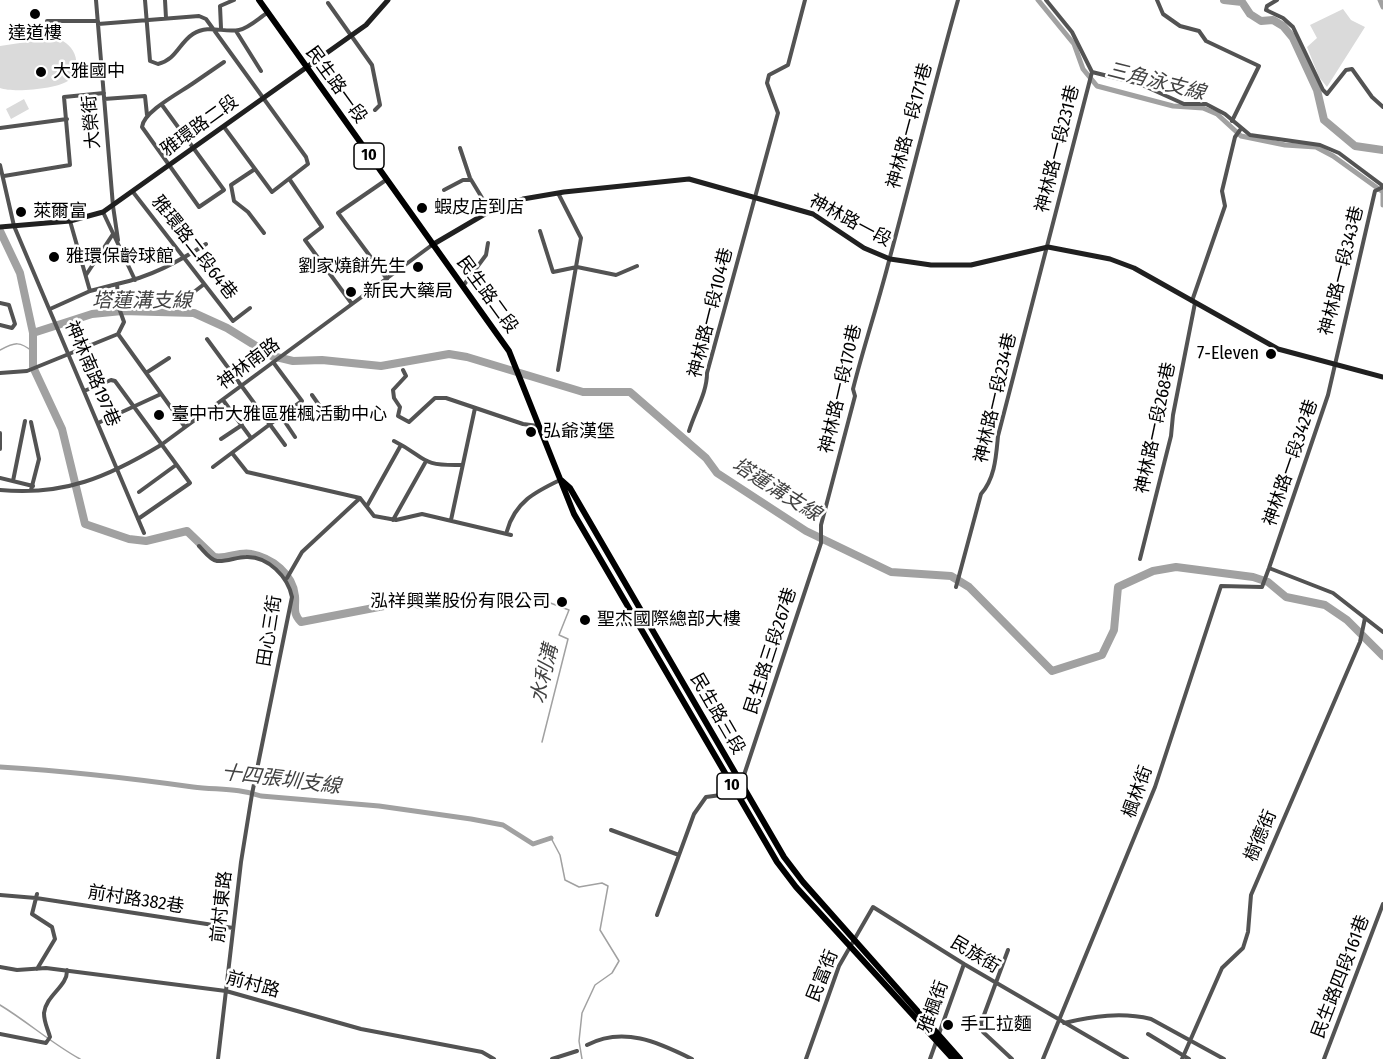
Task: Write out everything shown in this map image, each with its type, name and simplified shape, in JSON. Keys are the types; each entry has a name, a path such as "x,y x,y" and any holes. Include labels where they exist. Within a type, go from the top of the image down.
{"main road":[{"name":"民生路一段","path":"259,0 432,245"},
{"name":"民生路二段","path":"432,245 509,351 520,378"},
{"name":"民生路三段","path":"520,378 563,491 577,519 787,877 849,946 960,1059"},
{"name":"民生路三段","path":"560,480 570,489 741,785 794,872 855,939 953,1059"}],"street":[{"name":"大榮街","path":"96,0 113,206 118,240"},
{"path":"145,0 150,61 158,64 164,63 179,51 191,35 212,28 236,31 267,13"},
{"path":"165,0 166,18"},
{"path":"221,28 220,6 234,0"},
{"name":"雅環路二段","path":"3,227 70,221 103,212 351,36 378,15 388,0"},
{"name":"神林路一段104巷","path":"689,430 695,411 707,388 707,373 778,113 766,83 769,75 788,65 805,0"},
{"name":"神林路一段171巷","path":"890,259 927,107 958,0"},
{"name":"神林路一段231巷","path":"1046,0 1072,32 1092,72 1048,247"},
{"path":"1157,0 1163,14 1180,26 1199,31 1206,41 1259,66 1232,121"},
{"path":"1277,0 1267,6 1266,10 1284,18 1293,27 1323,90 1327,94 1346,70 1352,69 1383,107"},
{"path":"328,3 372,65 380,105 375,110"},
{"path":"47,21 98,23 199,16 206,19 306,157 308,164 272,192 224,127"},
{"path":"236,31 261,71"},
{"path":"162,105 224,190 200,207 144,131 143,120 162,105 224,62"},
{"path":"1092,72 1140,84 1184,104 1206,104 1250,135 1320,145 1339,153 1383,186"},
{"path":"4,176 70,165 64,97 145,96 147,116"},
{"path":"0,128 67,119"},
{"name":"神林路一段268巷","path":"1140,559 1171,436 1194,302 1205,261 1220,225 1225,206 1222,191 1235,137 1240,130"},
{"path":"460,148 471,180 490,211"},
{"name":"神林南路197巷","path":"0,165 14,226 144,533"},
{"path":"255,169 231,186 234,201 248,212 264,233"},
{"name":"神林路一段","path":"432,245 490,211 523,200 558,193 689,179 753,199 813,214 864,248 890,259 931,265 971,265 1048,247 1110,259 1134,268 1278,349 1333,366 1383,377"},
{"path":"290,180 322,227 305,240 352,304"},
{"path":"386,180 338,213 387,279"},
{"path":"444,190 464,180 471,180"},
{"name":"神林路一段343巷","path":"1333,366 1375,191 1383,186"},
{"name":"雅環路二段64巷","path":"133,192 233,321 250,308"},
{"path":"558,193 581,238 558,370"},
{"path":"103,212 135,280"},
{"path":"70,221 90,291"},
{"path":"85,276 116,228"},
{"path":"540,231 553,272 577,267 616,274 637,266"},
{"path":"463,286 486,255 488,243"},
{"path":"50,309 90,291 135,280 183,259 206,244"},
{"name":"神林南路","path":"0,490 67,486 118,471 185,428 432,245"},
{"name":"神林路一段234巷","path":"956,587 981,494 988,485 996,462 998,436 1048,247"},
{"name":"神林路一段170巷","path":"821,525 855,396 853,389 865,340 890,259"},
{"path":"117,284 119,308 124,322 118,334"},
{"path":"182,301 203,285"},
{"path":"0,303 9,305 15,324 12,328 0,325"},
{"path":"0,373 27,371 105,337 118,334"},
{"path":"118,334 185,428"},
{"path":"207,339 285,445"},
{"path":"146,373 169,358"},
{"path":"213,467 302,401 273,361"},
{"name":"神林路一段342巷","path":"1269,568 1324,405 1333,366"},
{"path":"403,370 406,376 393,390 394,398 400,407 398,416 409,422 435,398 446,398 523,424 539,426"},
{"path":"84,391 111,380 116,381 190,483 138,519"},
{"path":"98,423 161,394"},
{"path":"312,395 326,415"},
{"path":"223,400 252,438"},
{"path":"451,520 475,408"},
{"path":"281,416 296,436"},
{"path":"13,481 25,421"},
{"path":"0,478 32,488 39,459 31,422"},
{"path":"221,439 242,425"},
{"path":"0,433 0,449"},
{"path":"394,441 425,463 436,466 461,465"},
{"path":"367,507 400,445"},
{"path":"232,453 247,472 360,498 374,516 393,520 422,514 511,535"},
{"path":"393,520 425,463"},
{"path":"139,492 176,465"},
{"path":"507,531 512,515 526,498 560,480"},
{"path":"287,579 292,566 302,552 344,514 354,501 360,498"},
{"name":"民生路三段267巷","path":"741,785 821,543 821,525"},
{"name":"田心三街","path":"199,546 212,559 219,561 249,556 264,562 287,579 292,597 291,614 252,794"},
{"path":"1269,568 1334,593 1383,632"},
{"name":"楓林街","path":"1043,1059 1062,1021 1155,787 1221,586 1262,587 1269,568"},
{"name":"樹德街","path":"1183,1058 1222,968 1243,948 1248,932 1251,895 1360,642 1365,618"},
{"path":"657,915 694,814 706,797 736,793"},
{"name":"前村東路","path":"218,1059 252,794"},
{"path":"610,830 679,855"},
{"name":"前村路382巷","path":"0,895 36,896 233,928"},
{"path":"36,896 32,914 52,927 55,939 37,970"},
{"name":"民生路四段161巷","path":"1324,1059 1383,904"},
{"name":"民族街","path":"873,907 964,964 1127,1059"},
{"name":"民富街","path":"806,1059 839,966 873,907"},
{"path":"1008,950 981,1023 983,1032 1012,1059"},
{"name":"雅楓街","path":"930,1059 964,964"},
{"name":"前村路","path":"0,967 67,970 226,991 361,1029 482,1052 494,1059"},
{"path":"0,1034 46,1043 50,1037 45,1026 45,1005 67,977 67,970"},
{"path":"1062,1021 1097,1016 1141,1017 1190,1039 1224,1059"},
{"path":"1148,1034 1183,1058 1189,1059"},
{"path":"587,1045 603,1036 620,1036 650,1040 692,1059"},
{"path":"552,1059 577,1051"}],"shaded area":[{"path":"1343,9 1351,20 1365,27 1327,87 1319,77 1307,47 1317,38 1310,25"},
{"path":"53,38 66,43 74,54 76,67 69,80 56,86 36,89 0,88 0,46"},
{"path":"24,99 29,109 11,119 6,109"}],"waterway":[{"name":"三角泳支線","path":"1038,0 1074,44 1083,69 1097,86 1173,106 1203,108 1217,114 1241,136 1285,145 1316,147 1333,156 1383,192 1383,205"},
{"path":"1224,0 1242,2 1250,14 1261,21 1273,20 1283,26 1293,38 1317,90 1324,120 1355,146 1383,150"},
{"path":"1380,0 1383,7"},
{"path":"0,231 20,273 33,333 33,367 62,429 85,524 129,539 146,541 187,531 214,557 246,553 266,559 280,568 290,581 295,596 295,613 301,622 384,606 400,597 419,605"},
{"name":"塔蓮溝支線","path":"33,333 92,314 122,311 194,313 227,328 272,356 293,361 322,360 381,366 449,354 467,357 583,392 630,392 706,458 717,473 806,531 891,572 951,576 969,587 1052,671 1102,655 1114,630 1118,587 1153,571 1176,567 1253,577 1268,582 1286,597 1325,605 1347,620 1383,656"},
{"path":"0,350 17,344 33,352"},
{"name":"水利溝","path":"542,742 568,639 559,635 569,610 545,601"},
{"name":"十四張圳支線","path":"0,767 236,790 261,796 379,806 503,825 533,844 551,838"},
{"path":"551,838 560,855 565,880 579,887 602,883 608,886 600,930 619,961 612,973 595,985 582,1013 579,1041 582,1059"},
{"path":"0,1005 80,1059"}],"place":[{"name":"達道樓","path":"35,14"},
{"name":"大雅國中","path":"41,72"},
{"name":"蝦皮店到店","path":"422,208"},
{"name":"萊爾富","path":"21,212"},
{"name":"雅環保齡球館","path":"54,257"},
{"name":"劉家燒餅先生","path":"418,267"},
{"name":"新民大藥局","path":"351,292"},
{"name":"7-Eleven","path":"1271,354"},
{"name":"臺中市大雅區雅楓活動中心","path":"159,415"},
{"name":"弘爺漢堡","path":"531,432"},
{"name":"泓祥興業股份有限公司","path":"562,602"},
{"name":"聖杰國際總部大樓","path":"585,620"},
{"name":"手工拉麵","path":"948,1025"}]}
